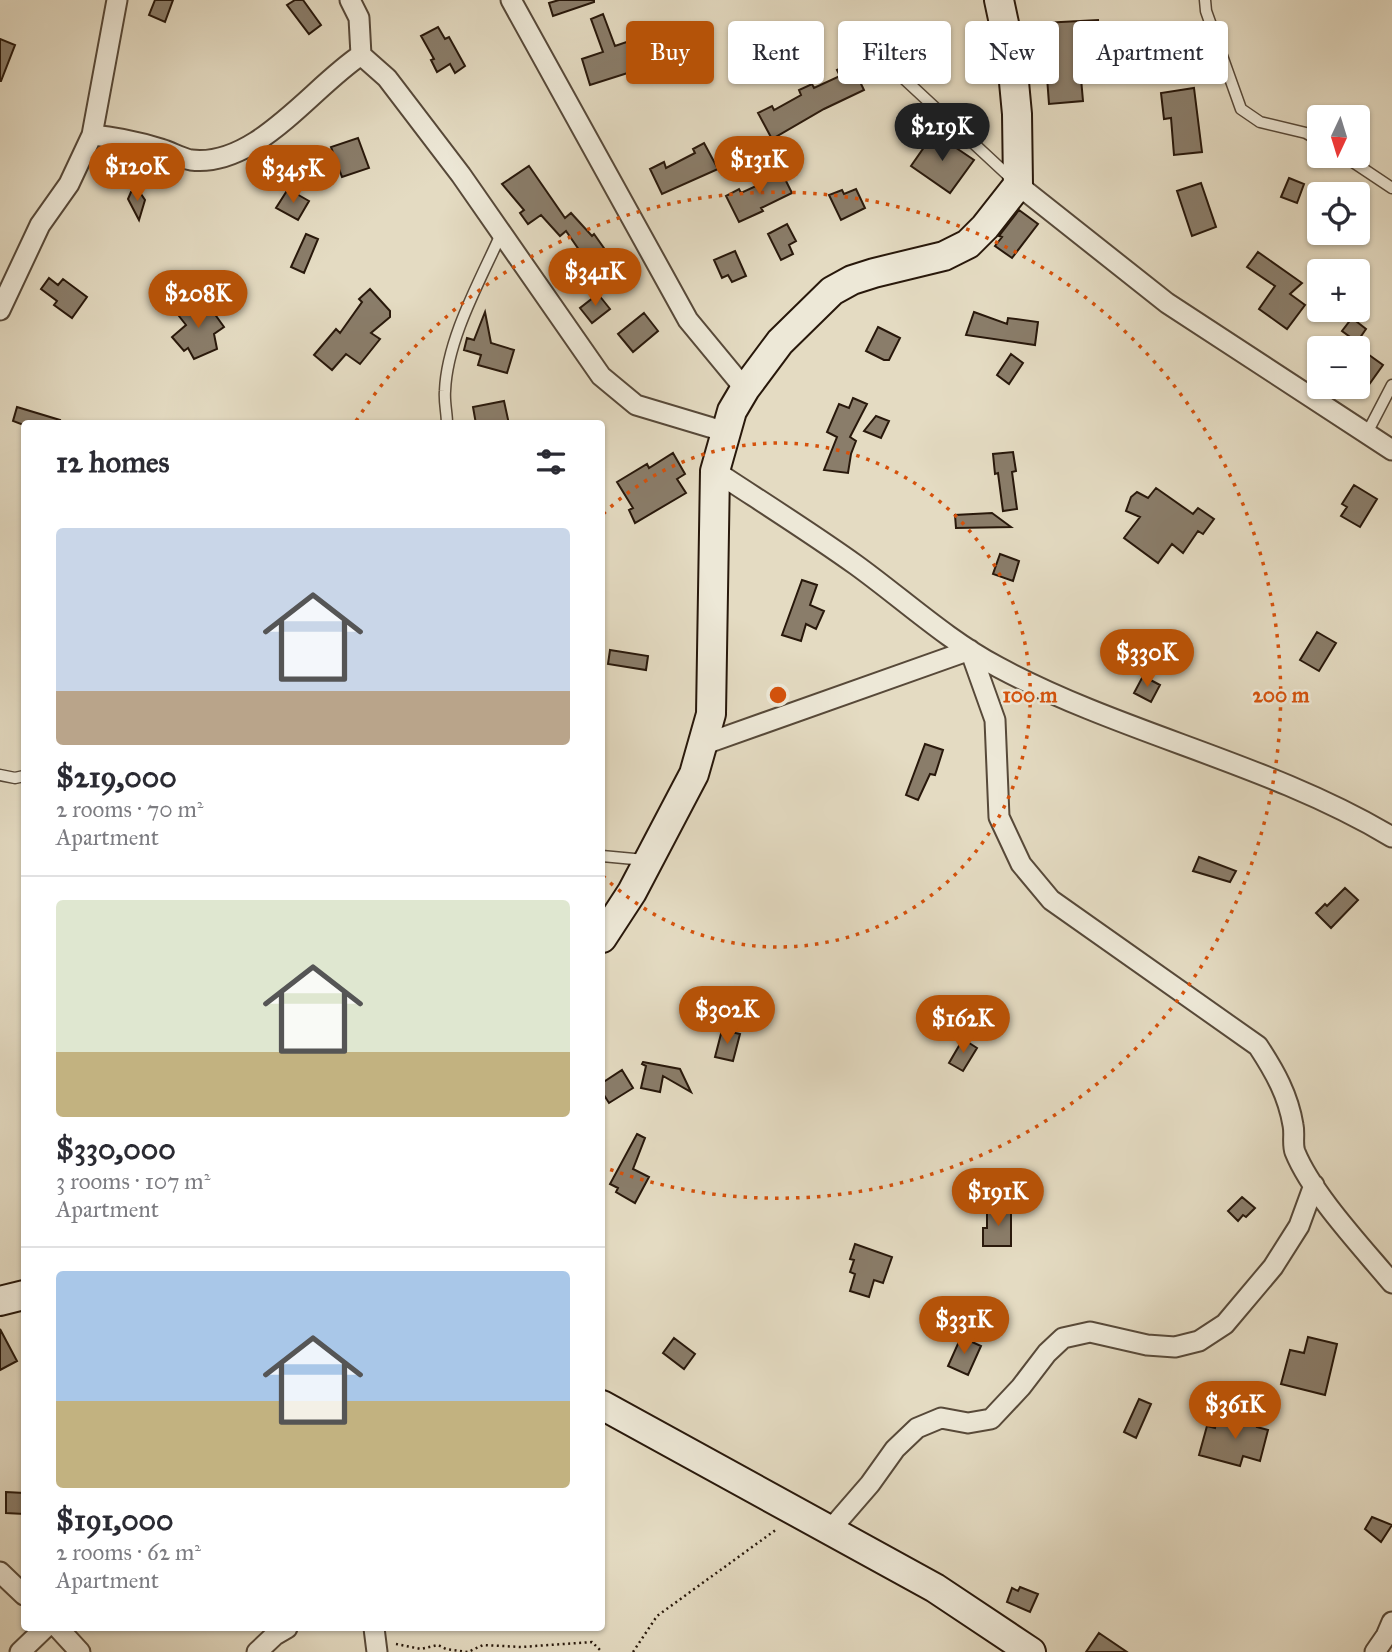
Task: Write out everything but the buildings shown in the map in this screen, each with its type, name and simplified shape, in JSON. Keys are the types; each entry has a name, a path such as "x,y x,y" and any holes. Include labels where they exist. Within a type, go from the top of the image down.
{"street":[{"path":"0,310 40,225 69,184 92,135 117,0"},
{"path":"351,0 359,18 361,55 387,78 409,105 601,376 636,405 726,432"},
{"path":"511,0 688,320 745,389"},
{"path":"605,933 632,892 694,774 711,714 715,471 732,411 780,342 832,291 852,280 944,256 968,244 1018,185 1017,114 1012,61 999,0"},
{"path":"92,135 124,138 191,160 221,158 248,147 344,66 361,55"},
{"path":"1018,185 1167,303 1392,450"},
{"path":"715,471 855,564 970,650 998,667 1080,707 1274,778 1360,818 1392,837"},
{"path":"702,745 970,650"},
{"path":"970,650 995,720 999,817 1021,864 1051,900 1258,1046 1280,1080 1294,1129 1294,1149 1314,1185 1392,1283"},
{"path":"831,1529 870,1485 895,1449 917,1428 941,1418 968,1423 991,1419 1063,1338 1090,1332 1147,1345 1175,1348 1199,1341 1226,1324 1273,1266 1293,1236 1314,1185"},
{"path":"0,1301 21,1296"},
{"path":"605,1407 935,1588 1031,1652"},
{"path":"0,1572 21,1592"},
{"path":"1375,1652 1392,1622"},
{"path":"20,1652 42,1631"},
{"path":"61,1631 80,1652"},
{"path":"257,1652 282,1631"}],"lane":[{"path":"1205,0 1206,11 1241,109 1260,122 1307,134"},
{"path":"910,84 1018,185"},
{"path":"1362,168 1392,188"},
{"path":"447,420 444,392 448,367 462,322 501,234"},
{"path":"1366,435 1392,386"},
{"path":"0,775 21,777"},
{"path":"605,856 649,860"}],"path":[{"path":"633,1652 657,1616 800,1512"},
{"path":"376,1640 421,1649 438,1645 468,1652 483,1645 522,1647 592,1642 601,1652"}]}
